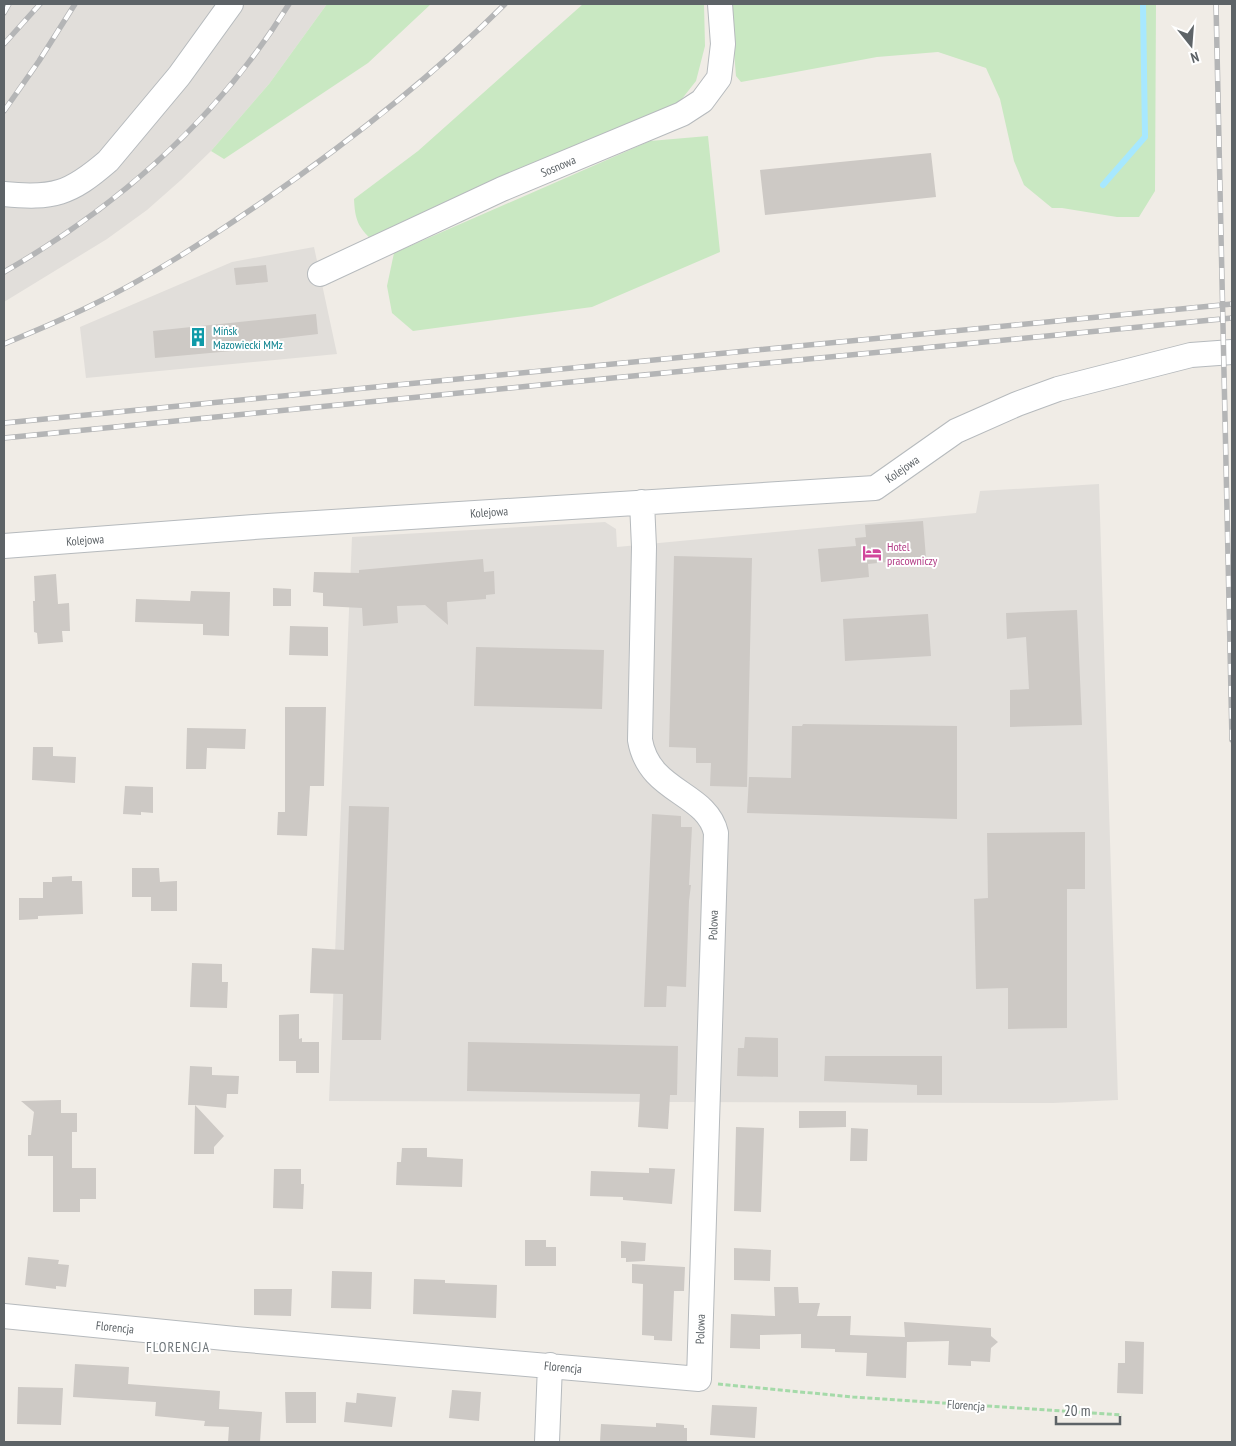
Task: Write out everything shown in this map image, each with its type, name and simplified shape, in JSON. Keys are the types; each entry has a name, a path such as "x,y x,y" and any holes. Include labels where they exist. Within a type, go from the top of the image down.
{"street":[{"path":"4,194 31,197 51,195 80,184 94,173 108,161 179,76 231,4"},
{"name":"Sosnowa","path":"320,274 502,189 682,114 702,101 719,78 723,44 720,4"},
{"name":"Kolejowa","path":"4,546 258,526 874,488 956,431 1017,404 1058,389 1191,355 1232,352"},
{"name":"Polowa","path":"642,502 644,546 640,740 642,749 651,768 660,778 711,816 716,833 699,1379"},
{"name":"Florencja","path":"4,1316 235,1339 699,1379"},
{"path":"547,1442 550,1365"}],"path":[{"name":"Florencja","path":"699,1379 711,1383 787,1392 1122,1415"}],"shaded area":[{"path":"4,4 327,4 269,84 211,151 181,180 147,210 107,239 4,302"},
{"path":"314,247 337,354 86,378 80,327 232,262"},
{"path":"1099,484 1118,1100 1053,1103 329,1101 352,537 605,522 616,529 617,547 976,513 980,491"}],"green space":[{"path":"327,4 431,4 368,63 224,159 211,151 269,84"},
{"path":"583,4 704,4 705,46 696,81 674,109 373,241 358,223 354,199 418,151"},
{"path":"730,4 1156,4 1155,191 1139,217 1117,217 1052,208 1024,185 1014,161 1000,99 986,68 938,52 877,57 741,82 736,76"},
{"path":"708,136 720,252 592,307 413,331 392,313 387,286 394,253 650,141"}],"building":[{"path":"931,153 936,197 765,215 760,170"},
{"path":"266,265 268,282 236,285 234,268"},
{"path":"316,314 318,334 242,343 243,350 155,358 153,331"},
{"name":"Hotel pracowniczy","path":"923,521 926,558 868,564 869,577 821,582 818,549 856,546 855,538 866,537 865,525"},
{"path":"674,556 752,558 747,787 710,786 711,763 696,763 696,748 669,747"},
{"path":"483,559 484,572 494,571 495,594 486,595 486,599 447,602 448,625 425,605 397,606 398,623 363,626 362,608 323,606 323,593 313,592 314,572 359,573 359,570"},
{"path":"56,574 58,604 69,603 70,631 62,631 63,642 38,644 37,633 34,632 34,576"},
{"path":"273,588 291,589 291,606 273,606"},
{"path":"191,591 230,592 229,636 203,635 203,624 135,622 136,599 190,601"},
{"path":"1077,610 1082,725 1010,727 1010,690 1029,689 1026,637 1007,639 1006,613"},
{"path":"928,614 931,656 845,661 843,619"},
{"path":"290,626 328,627 328,656 289,655"},
{"path":"476,647 604,650 602,709 474,706"},
{"path":"285,707 326,707 324,786 310,786 307,836 277,835 278,812 285,812"},
{"path":"803,724 957,726 957,819 747,813 749,777 791,778 792,726 802,726"},
{"path":"187,728 246,729 245,749 207,748 206,769 186,769"},
{"path":"33,747 53,747 53,756 76,757 75,783 32,780"},
{"path":"125,786 153,787 153,813 141,812 141,815 123,814"},
{"path":"349,806 389,807 381,1040 342,1040 343,994 310,993 312,948 344,950"},
{"path":"652,814 681,816 681,827 692,827 686,987 667,986 666,1007 644,1007"},
{"path":"1085,832 1085,889 1067,889 1067,1028 1008,1029 1008,988 976,989 974,899 988,898 987,833"},
{"path":"132,868 159,868 160,882 177,881 177,911 151,911 151,897 132,897"},
{"path":"72,876 72,881 82,881 83,914 38,916 38,919 19,920 19,898 43,898 43,882 52,882 52,877"},
{"path":"192,963 222,964 222,982 228,982 227,1008 190,1007"},
{"path":"299,1014 299,1039 302,1038 302,1042 319,1042 319,1073 296,1073 296,1061 279,1061 279,1015"},
{"path":"745,1037 778,1038 778,1077 737,1076 738,1048 744,1048"},
{"path":"468,1042 678,1046 677,1095 670,1095 668,1129 638,1127 640,1094 467,1091"},
{"path":"825,1056 942,1056 942,1095 917,1095 917,1085 824,1081"},
{"path":"190,1066 212,1067 212,1075 239,1076 238,1094 227,1094 226,1108 188,1105"},
{"path":"61,1100 61,1113 77,1113 77,1132 72,1132 72,1168 96,1168 96,1199 80,1199 80,1212 53,1212 53,1156 28,1156 28,1135 31,1135 34,1112 21,1101"},
{"path":"195,1105 224,1136 214,1147 214,1154 194,1154"},
{"path":"799,1111 846,1111 846,1127 799,1128"},
{"path":"736,1127 764,1128 761,1212 734,1211"},
{"path":"851,1128 868,1129 867,1161 850,1161"},
{"path":"402,1148 427,1148 427,1157 463,1159 462,1187 396,1185 397,1162 401,1162"},
{"path":"649,1168 675,1169 672,1204 623,1200 623,1197 590,1196 591,1171 649,1173"},
{"path":"274,1169 301,1169 301,1184 304,1184 303,1209 273,1208"},
{"path":"525,1240 546,1240 546,1247 556,1247 556,1266 525,1266"},
{"path":"621,1241 646,1243 645,1261 626,1262 626,1258 621,1258"},
{"path":"734,1248 771,1250 770,1281 734,1280"},
{"path":"28,1257 59,1260 58,1264 69,1265 66,1287 56,1286 56,1289 25,1285"},
{"path":"632,1264 685,1267 684,1291 674,1291 672,1341 654,1340 654,1336 642,1335 643,1284 632,1283"},
{"path":"332,1271 372,1272 371,1309 331,1308"},
{"path":"414,1279 445,1280 445,1283 497,1285 496,1318 413,1314"},
{"path":"774,1287 798,1287 799,1303 820,1303 817,1316 851,1316 850,1335 905,1337 904,1322 991,1328 991,1336 998,1342 991,1348 990,1362 971,1361 971,1366 948,1365 949,1341 907,1342 906,1378 866,1376 867,1353 835,1352 835,1349 801,1348 801,1334 760,1335 760,1349 730,1348 731,1314 775,1316"},
{"path":"254,1289 292,1289 291,1316 254,1315"},
{"path":"1125,1341 1144,1342 1143,1394 1117,1393 1118,1363 1125,1363"},
{"path":"75,1364 129,1367 128,1384 220,1391 219,1409 262,1412 260,1442 228,1442 229,1427 204,1426 205,1421 155,1416 156,1402 73,1397"},
{"path":"18,1387 63,1388 61,1425 17,1424"},
{"path":"452,1390 481,1392 479,1421 449,1418"},
{"path":"285,1392 316,1392 316,1423 286,1423"},
{"path":"357,1393 396,1397 392,1427 344,1422 346,1402 356,1403"},
{"path":"712,1405 757,1407 755,1438 710,1435"},
{"path":"656,1423 684,1425 684,1428 687,1428 687,1442 600,1442 601,1424 656,1427"}],"waterway":[{"path":"1103,185 1145,137 1143,4"}],"railway":[{"path":"4,13 9,4"},
{"path":"4,44 40,4"},
{"path":"4,111 39,61 75,4"},
{"path":"4,272 87,218 163,156 231,84 289,4"},
{"path":"4,344 74,314 131,285 243,215 297,178 390,107 449,57 505,4"},
{"path":"1216,4 1232,740"},
{"path":"4,423 1232,304"},
{"path":"4,438 1232,318"}],"place":[{"name":"Mińsk Mazowiecki MMz","path":"198,337"},
{"name":"Hotel pracowniczy","path":"872,553"}],"district":[{"name":"FLORENCJA","path":"178,1347"}]}
